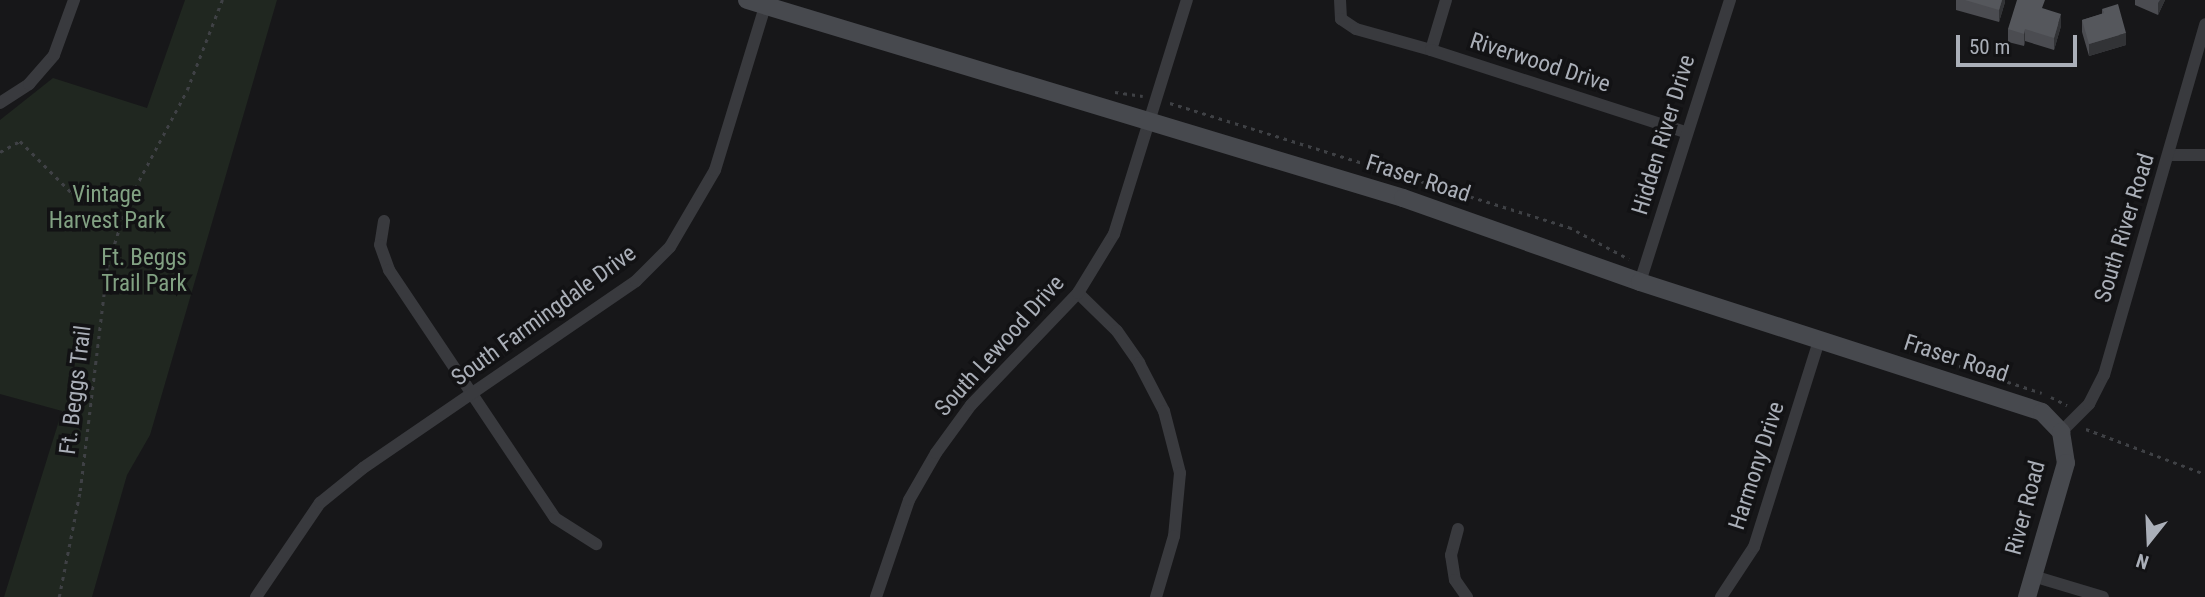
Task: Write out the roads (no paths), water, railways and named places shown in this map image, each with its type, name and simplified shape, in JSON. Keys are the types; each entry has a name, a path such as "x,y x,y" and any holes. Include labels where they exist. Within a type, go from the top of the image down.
{"street":[{"path":"0,103 29,84 54,55 74,0"},
{"name":"Fraser Road","path":"747,0 1403,198 1640,282 2042,412 2061,432"},
{"name":"South Lewood Drive","path":"876,597 909,500 936,453 971,405 1079,293 1114,234 1187,0"},
{"name":"Riverwood Drive","path":"1340,0 1341,19 1356,29 1431,50 1685,132"},
{"path":"1431,50 1446,2 1432,0"},
{"name":"Hidden River Drive","path":"1640,282 1685,132 1730,0"},
{"name":"South Farmingdale Drive","path":"256,597 320,503 363,468 636,281 670,247 715,170 765,6"},
{"name":"South River Road","path":"2061,432 2089,404 2104,375 2205,24"},
{"path":"2169,155 2205,155"},
{"path":"384,221 380,245 389,270 555,517 596,544"},
{"path":"1079,293 1117,331 1139,363 1164,411 1180,472 1174,536 1156,597"},
{"name":"Harmony Drive","path":"1721,597 1758,534 1819,341"},
{"name":"River Road","path":"2027,597 2066,463 2061,432"},
{"path":"1458,529 1451,555 1455,580 1467,597"},
{"path":"2033,576 2104,597"}],"park label":[{"name":"Vintage Harvest Park","path":"107,208"},
{"name":"Ft. Beggs Trail Park","path":"144,271"}]}
